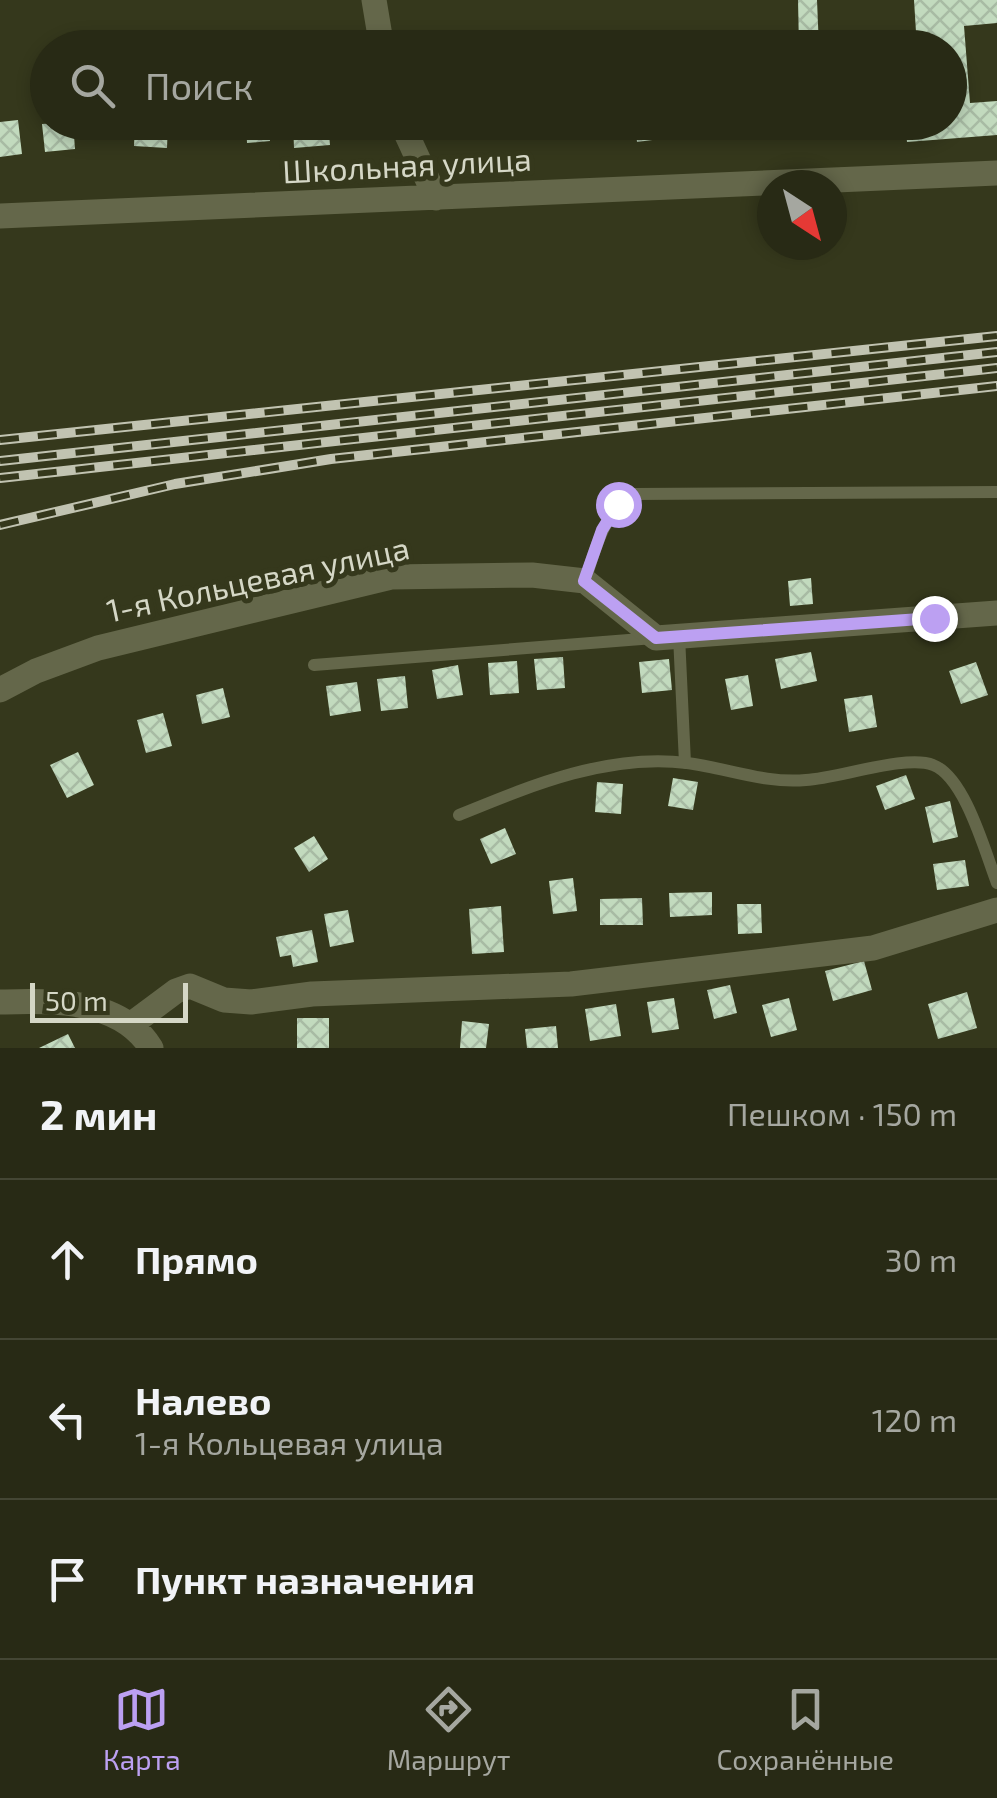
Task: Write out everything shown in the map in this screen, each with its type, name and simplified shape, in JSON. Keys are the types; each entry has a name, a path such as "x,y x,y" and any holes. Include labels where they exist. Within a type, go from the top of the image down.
{"street":[{"path":"374,0 379,30"},
{"path":"410,140 436,198"},
{"name":"Школьная улица","path":"0,216 997,173"},
{"name":"1-я Кольцевая улица","path":"0,690 36,671 98,648 391,576 532,575 584,581"},
{"path":"584,581 668,637 997,613"},
{"path":"133,1024 176,990 190,986 224,1000 251,1002 312,994 572,984 873,948 997,910"},
{"path":"0,1002 106,1010 133,1024 150,1048"}],"lane":[{"path":"584,581 602,530 618,504 634,494 997,492"},
{"path":"314,665 668,637 686,763"},
{"path":"459,815 533,785 609,766 686,763 742,776 803,781 858,774 905,761 934,765 951,779 966,802 997,883"}],"building":[{"path":"798,0 817,0 818,30 799,30"},
{"path":"914,0 997,0 997,23 964,26 964,30 916,30"},
{"path":"967,64 970,103 997,101 997,135 967,137"},
{"path":"18,120 22,154 0,157 0,122"},
{"path":"44,140 74,140 75,149 45,152"},
{"path":"134,140 167,140 167,148 134,146"},
{"path":"294,140 330,140 330,145 294,148"},
{"path":"811,578 813,604 790,606 788,581"},
{"path":"811,652 817,681 781,689 775,659"},
{"path":"563,657 565,688 537,690 534,659"},
{"path":"669,659 672,690 642,693 639,662"},
{"path":"517,661 519,693 490,695 488,663"},
{"path":"976,662 988,695 961,704 949,671"},
{"path":"458,665 463,695 437,699 432,670"},
{"path":"748,675 753,706 731,710 725,679"},
{"path":"405,676 408,708 381,711 377,679"},
{"path":"357,682 361,711 330,716 326,686"},
{"path":"223,688 230,717 202,724 196,695"},
{"path":"872,695 877,727 849,732 844,699"},
{"path":"163,713 172,746 146,753 137,720"},
{"path":"78,752 94,785 67,798 50,765"},
{"path":"906,775 915,799 885,810 876,786"},
{"path":"673,778 698,782 693,810 668,806"},
{"path":"597,782 623,784 621,814 595,812"},
{"path":"950,801 958,837 933,843 925,807"},
{"path":"505,828 516,854 491,864 480,839"},
{"path":"314,836 328,859 309,872 294,848"},
{"path":"965,860 969,886 937,890 933,864"},
{"path":"573,878 577,911 553,914 549,881"},
{"path":"712,892 712,915 670,917 669,893"},
{"path":"642,898 643,925 600,925 600,899"},
{"path":"737,904 761,904 762,933 738,934"},
{"path":"501,906 504,952 472,954 469,909"},
{"path":"348,910 354,942 330,947 324,914"},
{"path":"312,930 318,962 293,967 291,955 280,957 276,937"},
{"path":"864,961 872,990 833,1001 825,971"},
{"path":"730,985 737,1013 714,1019 707,990"},
{"path":"967,992 977,1028 938,1039 928,1004"},
{"path":"674,998 679,1029 652,1033 647,1002"},
{"path":"789,998 797,1030 771,1037 762,1005"},
{"path":"616,1004 621,1036 590,1041 585,1009"},
{"path":"297,1018 329,1018 329,1048 297,1048"},
{"path":"462,1021 489,1024 486,1048 460,1048"},
{"path":"556,1026 558,1048 527,1048 525,1029"},
{"path":"68,1034 75,1048 39,1048"}],"railway":[{"path":"0,440 997,336"},
{"path":"0,461 997,352"},
{"path":"0,478 997,368"},
{"path":"0,525 175,484 331,459 997,386"}],"route":[{"path":"618,504 602,530 584,581 656,638 934,618"}]}
